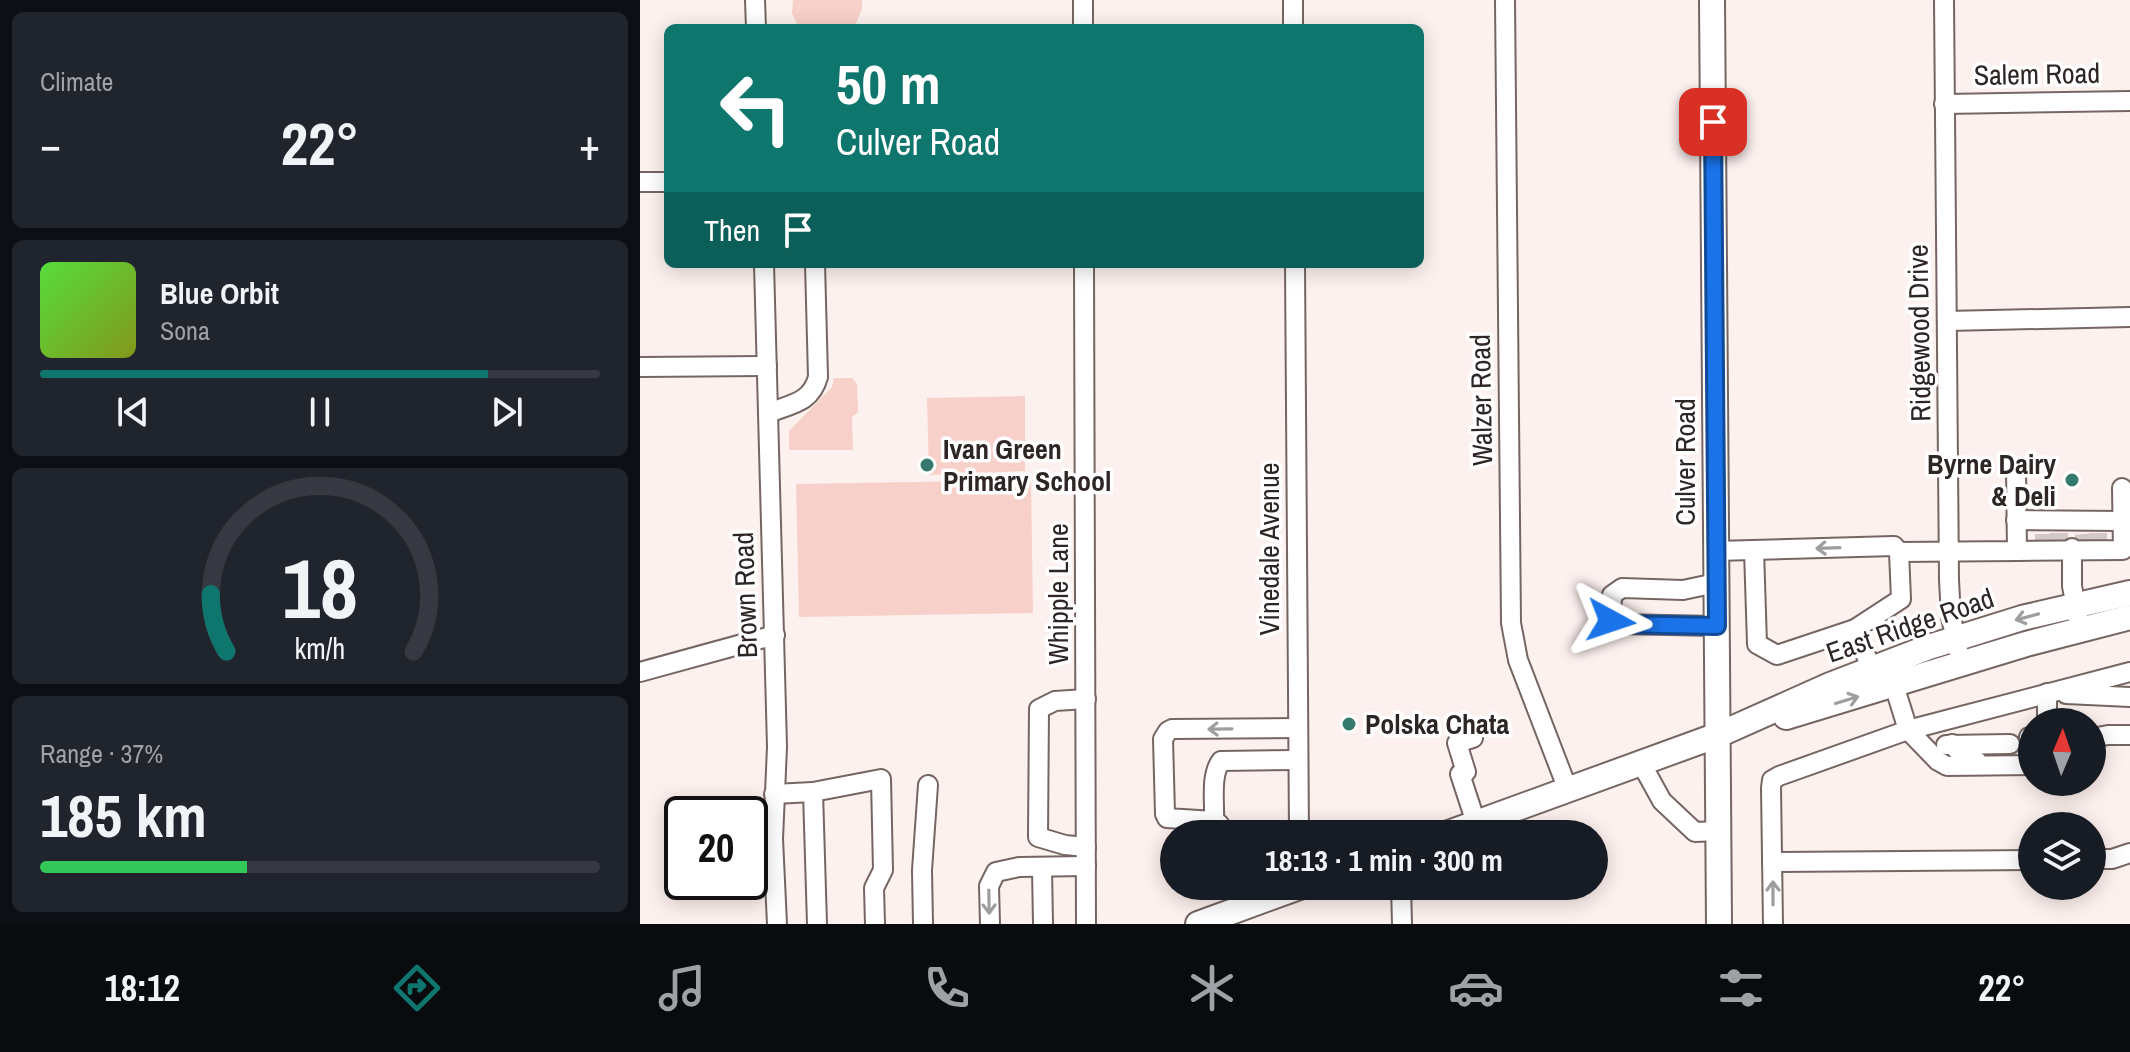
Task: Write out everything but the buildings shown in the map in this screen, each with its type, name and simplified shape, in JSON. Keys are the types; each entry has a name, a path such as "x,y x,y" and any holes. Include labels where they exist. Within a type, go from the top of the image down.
{"main road":[{"name":"Culver Road","path":"1712,0 1719,924"},
{"name":"East Ridge Road","path":"1718,735 1962,664 2130,593"},
{"name":"East Ridge Road","path":"1484,820 1718,735 1812,693 1955,638 2078,617 2130,617"},
{"path":"1198,924 1228,919 1245,900"}],"street":[{"path":"755,0 756,24"},
{"path":"1083,0 1083,24"},
{"path":"1293,0 1293,24"},
{"name":"Walzer Road","path":"1505,0 1511,623 1518,660 1568,790"},
{"name":"Ridgewood Drive","path":"1944,0 1950,608 1962,664"},
{"name":"Salem Road","path":"1944,104 2130,101"},
{"path":"640,182 664,182"},
{"name":"Brown Road","path":"764,268 775,635 777,747 773,839 777,924"},
{"path":"768,413 805,399 814,389 818,377 815,268"},
{"name":"Whipple Lane","path":"1084,268 1086,924"},
{"name":"Vinedale Avenue","path":"1295,268 1299,820"},
{"path":"1947,321 2130,317"},
{"path":"640,367 767,366"},
{"path":"2016,469 2017,551"},
{"path":"2016,520 2071,538 2123,550 2122,488"},
{"path":"1899,552 2017,551 2122,521"},
{"path":"2071,538 2072,586 2078,617"},
{"path":"1716,551 1894,546 1899,552 1901,599 1855,629 1777,655 1757,644 1754,550"},
{"path":"1716,583 1683,590 1622,588 1612,595 1611,621 1616,624 1717,626"},
{"path":"1855,629 1872,670"},
{"path":"640,672 775,635"},
{"path":"1773,924 1772,780 1908,730 2130,672"},
{"path":"1894,685 1908,730 1938,761 1947,766 2018,765"},
{"path":"2047,693 2130,697"},
{"path":"2047,693 2047,708"},
{"path":"1086,699 1055,701 1039,709 1038,837 1086,847"},
{"path":"1955,717 1967,761 2018,761"},
{"path":"1179,820 1167,818 1165,814 1163,739 1168,731 1298,728"},
{"path":"2106,735 2130,735"},
{"path":"1473,738 1457,743 1466,772 1460,774 1475,820"},
{"path":"1923,746 2018,744"},
{"path":"1218,820 1215,776 1221,761 1298,760"},
{"path":"1641,763 1662,801 1695,832 1718,831"},
{"path":"774,794 813,792 881,779 883,870 874,888 875,924"},
{"path":"923,924 922,870 928,785"},
{"path":"813,792 817,924"},
{"path":"2106,859 2130,853"},
{"path":"1772,862 2018,860"},
{"path":"990,924 989,886 996,872 1019,867 1086,866"},
{"path":"1042,867 1043,924"},
{"path":"1401,900 1402,924"}],"shaded area":[{"path":"793,0 862,0 856,24 797,24 792,13"},
{"path":"834,378 852,378 857,384 858,412 852,417 853,450 789,450 789,431 832,387"},
{"path":"1025,396 1025,471 929,475 927,398"},
{"path":"1031,480 1033,613 799,617 796,484"}],"tunnel":[{"path":"2059,533 2059,547"},
{"path":"2098,533 2098,547"},
{"path":"2044,534 2044,546"},
{"path":"2084,534 2085,547"}],"place":[{"name":"Ivan Green Primary School","path":"927,465"},
{"name":"Byrne Dairy & Deli","path":"2072,480"},
{"name":"Polska Chata","path":"1349,724"}],"route":[{"path":"1611,621 1616,624 1717,626 1713,122"}]}
